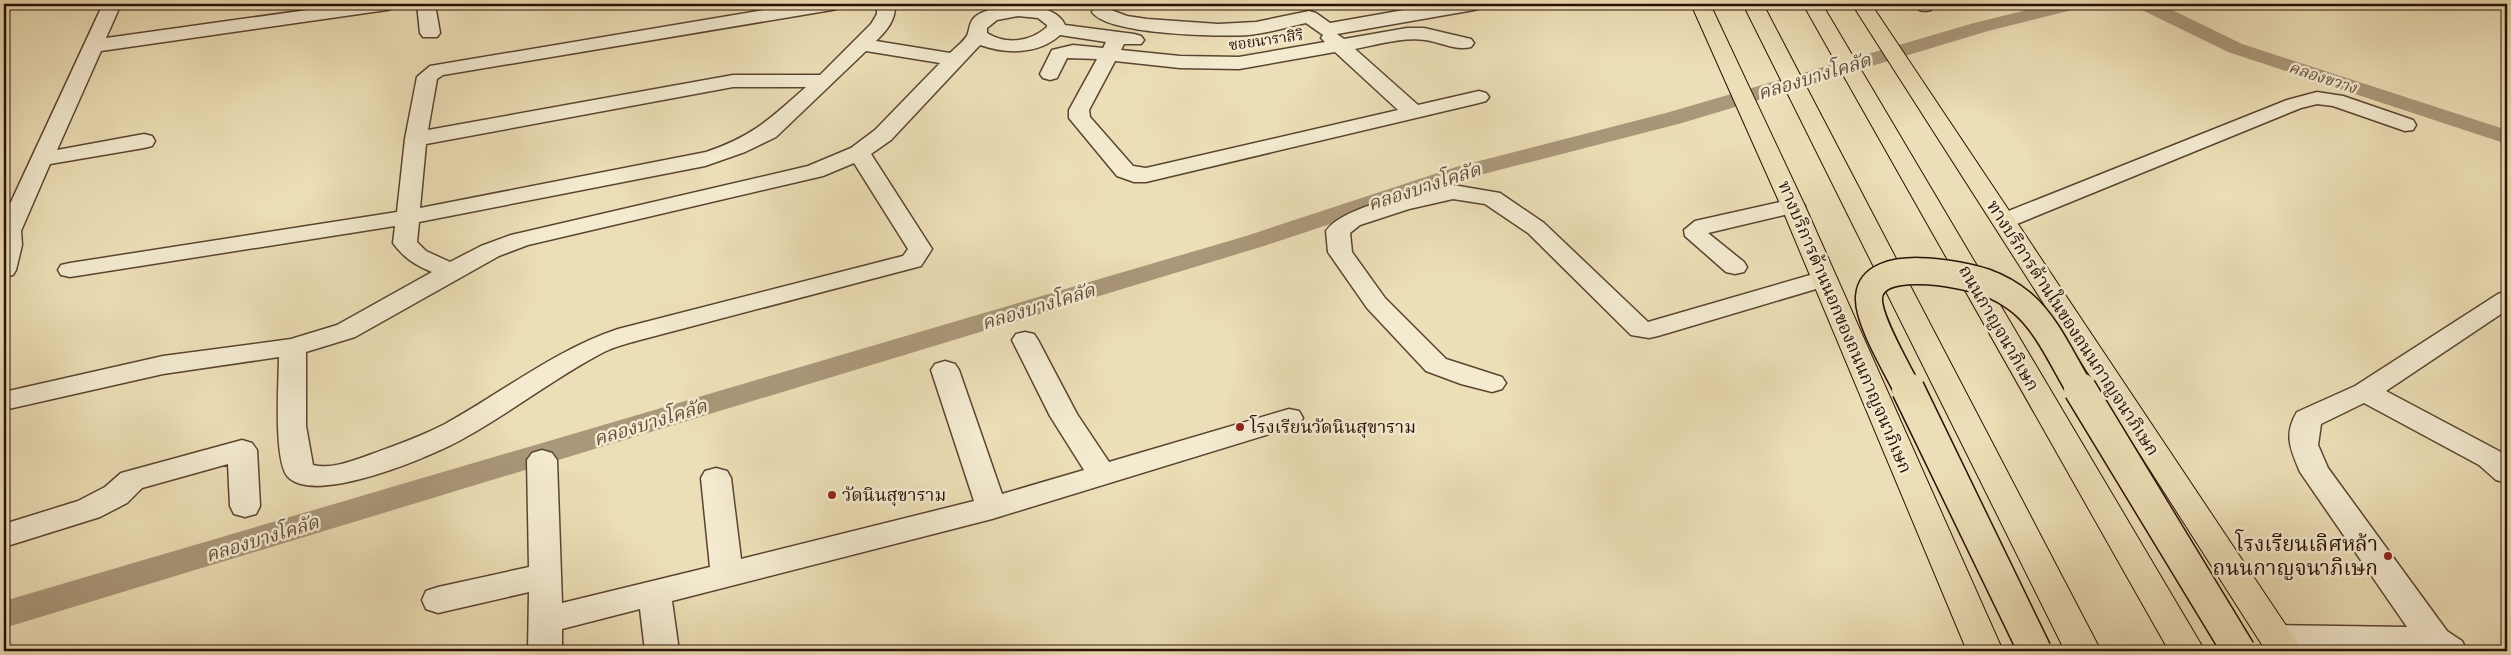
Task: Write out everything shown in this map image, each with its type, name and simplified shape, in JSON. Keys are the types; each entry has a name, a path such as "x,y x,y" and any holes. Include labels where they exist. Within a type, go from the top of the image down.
{"main road":[{"name":"ทางบริการด้านนอกของถนนกาญจนาภิเษก","path":"1700,4 1793,206 1985,651"},
{"path":"1753,4 1819,130 2083,651"},
{"name":"ทางบริการด้านในของถนนกาญจนาภิเษก","path":"1863,5 2281,645"},
{"name":"ถนนกาญจนาภิเษก","path":"1816,10 1873,112 2188,651"},
{"path":"2036,651 1871,314 1868,297 1872,286 1881,279 1896,273 1934,271 1962,275 1987,282 2024,304 2037,318 2239,651"}],"street":[{"path":"4,270 10,245 9,222 42,159 112,4"},
{"path":"93,46 386,4"},
{"path":"426,4 430,32"},
{"path":"451,272 417,256 405,244 416,139 427,77 437,70 832,4"},
{"path":"70,270 408,217 705,159 733,151 751,143 768,132 863,45 884,19 886,4"},
{"path":"1103,4 1100,12 1105,16 1194,30 1247,30 1309,17 1412,111"},
{"name":"ซอยนาราสิริ","path":"1056,29 1114,46 1245,45 1413,13 1474,4"},
{"path":"1014,7 1043,13 1051,17 1056,23 1056,29 1042,40 1016,45 992,43 978,35 976,30 985,19 1014,7"},
{"path":"1050,74 1059,54 1114,46 1180,62 1239,63 1407,34 1424,34 1464,43"},
{"path":"4,401 163,365 293,347 346,331 490,251 520,240 798,176 859,153 883,136 978,35"},
{"path":"863,45 956,60"},
{"path":"1114,46 1082,101 1079,110 1080,118 1125,171 1134,175 1146,175 1412,111 1479,97"},
{"path":"416,139 733,82 825,81"},
{"path":"42,159 144,141"},
{"path":"293,347 292,426 299,470 310,476 329,476 363,468 455,431 597,345 627,335 912,261 918,255 920,249 859,153"},
{"path":"1492,383 1471,378 1436,365 1376,303 1340,252 1338,231 1352,220 1402,204 1454,192 1492,198 1536,228 1640,329 1649,330 1824,279"},
{"path":"1735,267 1697,236 1696,230 1703,226 1793,206"},
{"path":"2442,646 2315,472 2303,445 2307,419 2365,392 2507,299"},
{"path":"1025,340 1064,416 1102,474"},
{"path":"945,370 992,508"},
{"path":"2365,392 2489,458 2507,473"},
{"path":"546,620 992,508 1289,418"},
{"path":"4,536 89,509 116,495 132,480 242,450 245,506"},
{"path":"542,460 546,620 544,651"},
{"path":"716,478 727,574"},
{"path":"438,600 545,576"},
{"path":"655,592 662,651"},
{"path":"2281,645 2442,646"}],"lane":[{"path":"2004,222 2294,104 2317,98 2336,100 2405,125"}],"waterway":[{"name":"คลองบางโคลัด","path":"4,615 1255,241 1464,172 1674,118 1981,27 2073,4"},
{"name":"คลองขวาง","path":"2145,4 2235,48 2507,137"}],"place":[{"name":"โรงเรียนวัดนินสุขาราม","path":"1240,427"},
{"name":"วัดนินสุขาราม","path":"832,495"},
{"name":"โรงเรียนเลิศหล้า ถนนกาญจนาภิเษก","path":"2388,556"}]}
